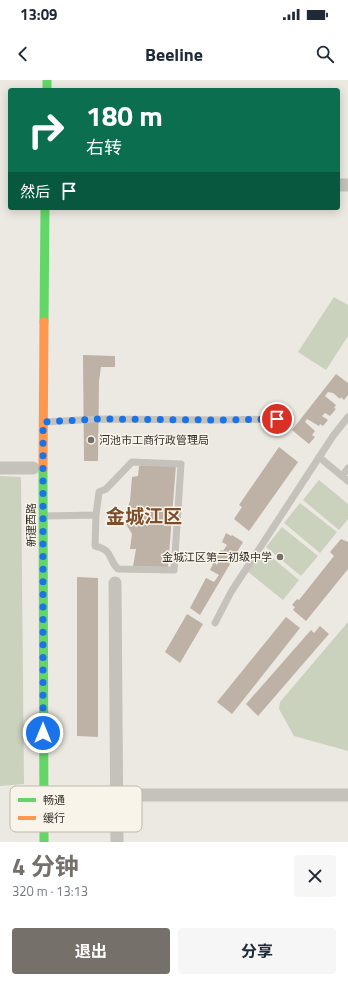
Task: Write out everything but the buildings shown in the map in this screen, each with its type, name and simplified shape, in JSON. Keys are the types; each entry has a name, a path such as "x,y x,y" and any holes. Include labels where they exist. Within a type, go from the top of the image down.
{"main road":[{"name":"新建西路","path":"44,786 43,422 45,210"}],"street":[{"path":"0,468 33,468"},
{"path":"115,583 117,786"},
{"path":"142,795 348,795"}],"lane":[{"path":"215,623 231,592 333,436 348,417"},
{"path":"43,422 98,419 277,419"},
{"path":"319,457 348,481"},
{"path":"132,462 181,464 174,570 118,569 114,566 113,559 105,548 95,546 96,515 99,492 106,489 132,462"},
{"path":"342,476 348,468"},
{"path":"43,516 96,515"}],"green space":[{"path":"334,297 348,305 348,336 326,370 298,352"},
{"path":"0,476 21,477 24,784 0,786"},
{"path":"319,480 348,504 348,519 339,530 303,500"},
{"path":"300,503 337,532 320,553 284,523"},
{"path":"282,527 318,556 301,576 266,547"},
{"path":"263,550 299,580 283,600 247,571"},
{"path":"348,622 348,751 294,736 279,709 280,702"}],"traffic: fast":[{"path":"47,80 47,88"},
{"path":"44,322 45,210"},
{"path":"43,468 44,786"},
{"path":"44,832 44,842"}],"traffic: slow":[{"path":"43,468 44,322"}],"place":[{"name":"河池市工商行政管理局","path":"91,440"},
{"name":"金城江区第二初级中学","path":"280,557"}],"district":[{"name":"金城江区","path":"144,515"}],"route":[{"path":"43,733 43,422 98,419 277,419"}]}
